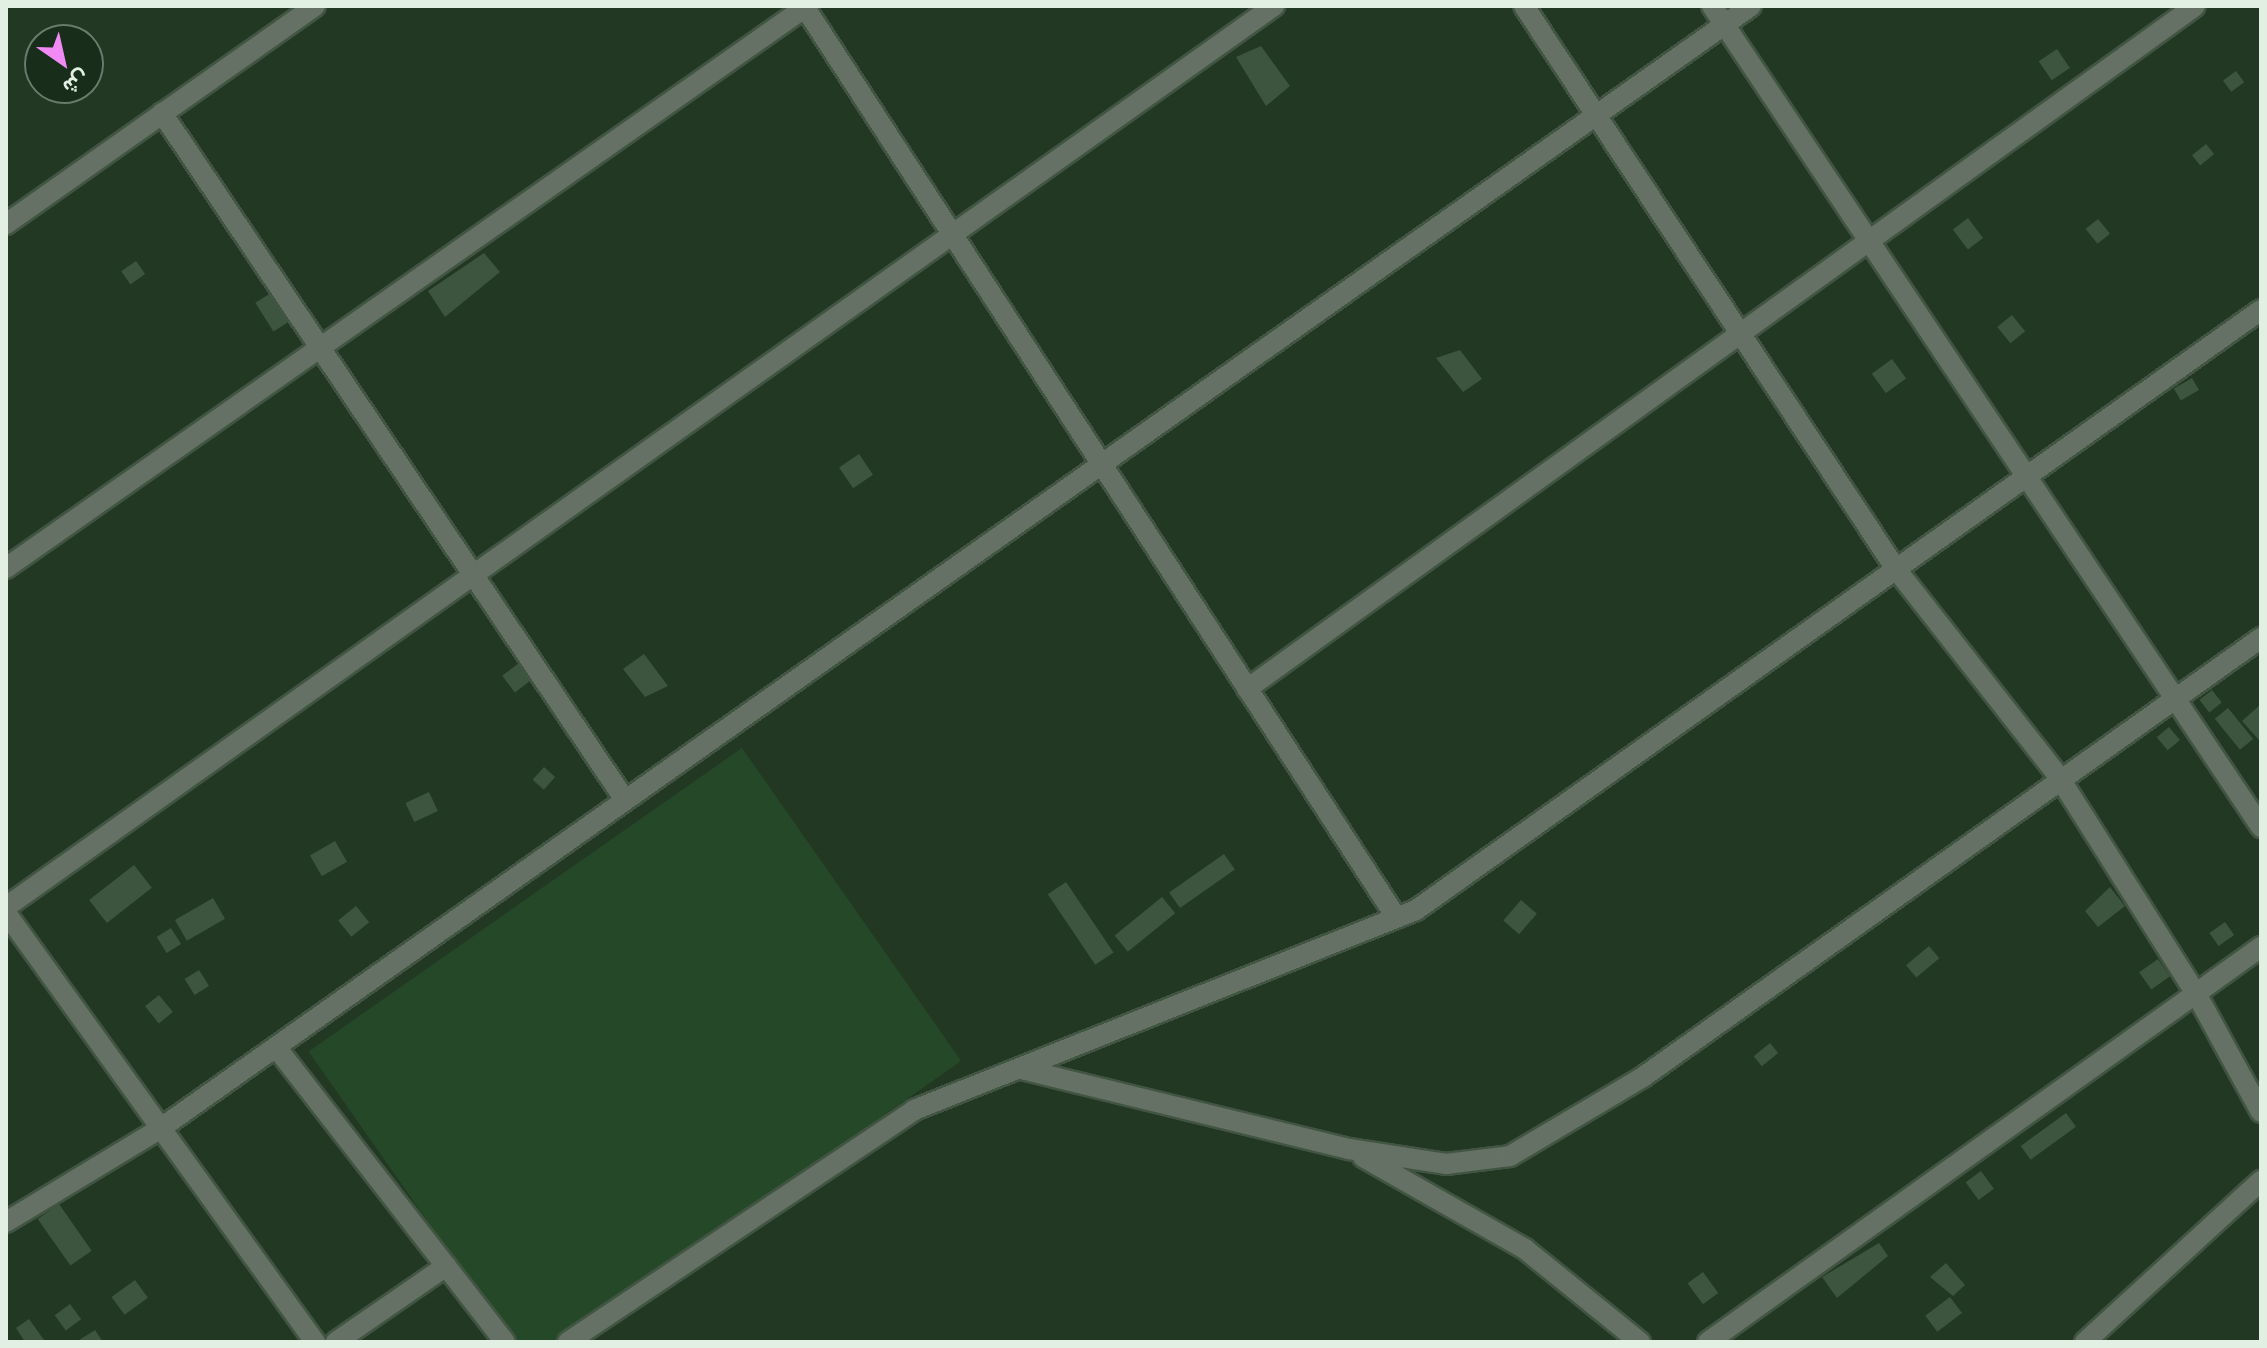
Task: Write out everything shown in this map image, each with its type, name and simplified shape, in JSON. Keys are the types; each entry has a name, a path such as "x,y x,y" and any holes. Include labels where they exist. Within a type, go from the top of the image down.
{"street":[{"path":"6,224 315,6"},
{"path":"6,568 805,6 1396,917"},
{"path":"6,907 1274,6"},
{"path":"1524,6 1896,569 2059,777 2198,997 2261,1112"},
{"path":"1712,6 2261,827"},
{"path":"6,1222 161,1128 1751,6"},
{"path":"1247,689 1739,331 2195,6"},
{"path":"162,113 625,800"},
{"path":"568,1342 914,1110 1416,910 2261,310"},
{"path":"1021,1069 1349,1149 1446,1164 1510,1156 1563,1129 2059,777 2261,638"},
{"path":"6,913 315,1342"},
{"path":"1708,1342 2198,997 2261,947"},
{"path":"276,1047 505,1342"},
{"path":"1349,1149 1525,1249 1640,1342"},
{"path":"2085,1342 2261,1181"},
{"path":"336,1342 446,1266"}],"green space":[{"path":"742,748 961,1061 560,1342 512,1342 309,1051"}],"building":[{"path":"1261,46 1290,86 1266,106 1236,57"},
{"path":"2057,49 2070,68 2052,80 2039,61"},
{"path":"2236,71 2244,82 2231,92 2223,80"},
{"path":"2206,144 2214,154 2200,165 2192,155"},
{"path":"1968,218 1983,238 1968,249 1953,229"},
{"path":"2098,219 2110,234 2098,244 2086,229"},
{"path":"484,253 500,272 445,317 428,291"},
{"path":"136,261 145,274 130,284 121,271"},
{"path":"274,291 292,320 273,331 255,303"},
{"path":"2012,315 2025,331 2010,343 1997,327"},
{"path":"1460,350 1482,379 1463,392 1436,358"},
{"path":"1892,359 1906,378 1886,393 1872,374"},
{"path":"2192,378 2199,390 2181,401 2174,388"},
{"path":"859,454 873,475 853,488 839,467"},
{"path":"644,654 668,686 645,697 623,669"},
{"path":"519,663 532,680 515,692 502,676"},
{"path":"2212,690 2222,703 2209,712 2199,700"},
{"path":"2261,704 2261,739 2259,740 2242,721"},
{"path":"2228,708 2253,739 2240,750 2215,719"},
{"path":"2169,727 2180,740 2168,750 2157,737"},
{"path":"544,767 555,777 544,790 533,780"},
{"path":"429,792 438,811 414,822 405,803"},
{"path":"335,841 347,862 322,876 310,856"},
{"path":"1224,854 1235,870 1180,908 1169,892"},
{"path":"134,865 152,888 107,923 89,900"},
{"path":"1066,882 1114,952 1095,965 1048,894"},
{"path":"2110,887 2125,906 2098,927 2085,911"},
{"path":"1162,897 1175,913 1128,952 1115,935"},
{"path":"213,898 225,919 187,941 175,920"},
{"path":"1521,900 1537,914 1519,934 1503,920"},
{"path":"356,906 369,922 351,937 338,920"},
{"path":"2225,922 2234,935 2219,946 2209,933"},
{"path":"171,928 181,944 167,953 157,937"},
{"path":"1929,946 1939,958 1916,978 1906,965"},
{"path":"2158,959 2170,976 2151,989 2139,972"},
{"path":"199,970 209,986 195,995 185,979"},
{"path":"159,995 173,1012 159,1023 145,1006"},
{"path":"1770,1043 1778,1053 1762,1066 1754,1056"},
{"path":"2066,1113 2076,1127 2031,1160 2021,1146"},
{"path":"1981,1171 1994,1189 1979,1200 1966,1182"},
{"path":"59,1204 92,1251 70,1266 38,1219"},
{"path":"1879,1243 1888,1256 1837,1298 1822,1277"},
{"path":"1946,1263 1965,1285 1953,1296 1930,1277"},
{"path":"1703,1272 1718,1293 1703,1304 1688,1283"},
{"path":"135,1280 148,1298 124,1315 112,1297"},
{"path":"1950,1297 1962,1313 1937,1332 1925,1316"},
{"path":"70,1304 81,1319 66,1331 55,1315"},
{"path":"29,1319 44,1340 41,1342 25,1342 16,1328"},
{"path":"95,1330 103,1342 76,1342"}]}
